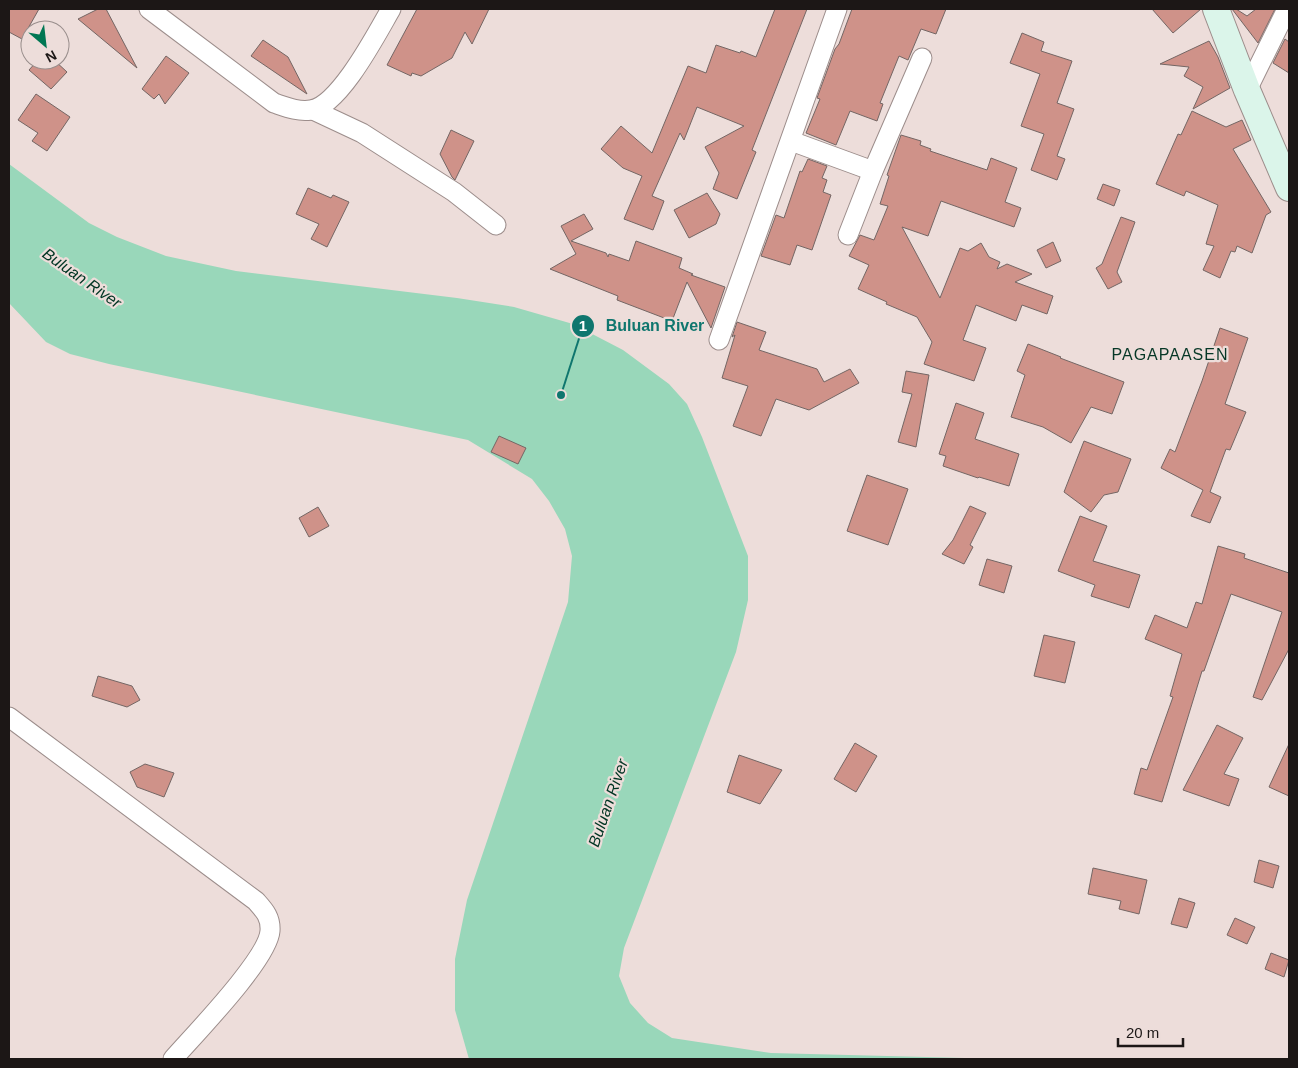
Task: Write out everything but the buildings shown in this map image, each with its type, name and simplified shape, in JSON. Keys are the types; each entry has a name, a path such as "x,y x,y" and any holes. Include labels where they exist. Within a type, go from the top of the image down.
{"main road":[{"path":"1216,9 1247,90 1289,188"}],"street":[{"path":"149,9 274,103 297,110 313,110 362,134 454,192 496,225"},
{"path":"313,110 333,97 357,67 391,9"},
{"path":"719,340 837,9"},
{"path":"1247,90 1287,9"},
{"path":"848,235 873,171 922,58"},
{"path":"791,141 873,171"},
{"path":"9,717 256,900 268,916 270,930 268,944 246,976 173,1059"}],"water":[{"path":"9,164 89,223 117,237 166,256 236,271 457,298 514,307 573,324 623,350 669,384 687,404 702,437 748,556 748,600 736,652 624,948 619,976 630,1003 648,1023 672,1038 771,1053 1003,1059 469,1059 455,1010 455,959 467,900 568,602 572,556 565,529 549,501 532,479 468,440 109,364 70,354 46,342 9,303"}],"place":[{"name":"Buluan River","path":"561,395"}],"district":[{"name":"PAGAPAASEN","path":"1170,354"}]}
